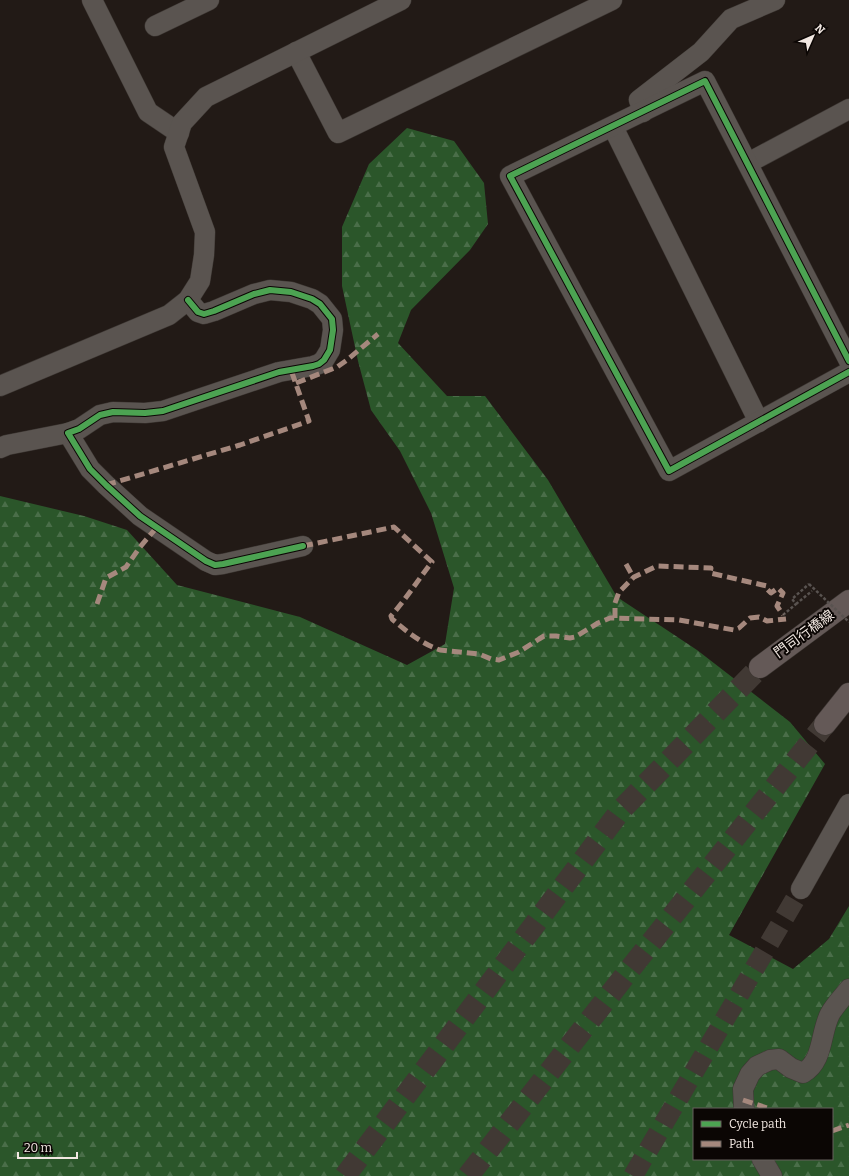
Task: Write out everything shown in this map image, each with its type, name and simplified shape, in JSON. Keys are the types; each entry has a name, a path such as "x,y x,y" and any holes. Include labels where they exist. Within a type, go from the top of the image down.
{"main road":[{"name":"門司行橋線","path":"760,667 849,601"},
{"path":"825,724 849,694"}],"street":[{"path":"92,0 148,112 179,133"},
{"path":"155,26 209,0"},
{"path":"0,386 169,315 188,300 200,281 206,232 174,148 182,123 206,97 401,0"},
{"path":"296,52 338,133 612,0"},
{"path":"643,112 639,100 701,52 731,19 775,0"},
{"path":"849,361 748,163 704,81 613,127 510,176 669,471 849,372"},
{"path":"748,163 849,109"},
{"path":"613,127 759,422"},
{"path":"0,448 68,433 79,429 100,416 113,412 145,413 163,411 279,372 319,364 324,360 330,350 333,330 332,319 320,304 312,299 291,292 270,290 254,294 204,314 198,312 188,300"},
{"path":"68,433 90,469 106,485 140,516 206,561 215,565 223,564 303,546"},
{"path":"800,889 849,804"},
{"path":"744,1108 743,1089 750,1074 757,1066 770,1060 779,1059 798,1072 804,1073 809,1070 815,1062 830,1014 849,989"},
{"path":"763,1160 772,1176"}],"path":[{"path":"796,604 792,599 809,584 849,622"},
{"path":"783,615 812,591"}],"green space":[{"path":"407,128 454,141 484,183 488,224 470,250 411,310 398,343 447,396 485,396 548,480 617,597 697,650 790,722 825,764 729,935 793,969 829,939 849,906 849,1176 0,1176 0,496 84,516 127,530 177,585 300,617 407,665 445,644 454,588 431,513 400,451 371,410 358,361 342,286 342,227 369,164"}],"tunnel":[{"path":"345,1176 621,810 760,667"},
{"path":"468,1176 825,724"},
{"path":"633,1176 801,889"}],"marked path":[{"path":"296,383 337,367 378,334"},
{"path":"106,485 240,445 309,421 291,370"},
{"path":"97,604 106,578 126,567 157,527"},
{"path":"303,546 394,527 432,562 391,616 392,619 414,637 440,650 479,654 491,659 499,660 519,652 544,636 575,637 598,623 610,618 679,620 734,630 739,628 750,618 759,617 767,621 786,619"},
{"path":"626,564 632,578"},
{"path":"615,618 615,603 619,592 634,577 657,566 711,568 710,573 767,586 767,589 771,593 778,588 783,593 777,606 783,615"},
{"path":"743,1100 767,1108"},
{"path":"833,1131 849,1125"}],"cycle path":[{"path":"849,361 705,81 510,176 669,471 849,372"},
{"path":"188,300 198,312 204,314 254,294 270,290 291,292 312,299 320,304 332,319 333,330 330,350 324,360 313,366 279,372 163,411 145,413 113,412 100,415 79,429 68,433 90,469 106,485 140,516 206,561 215,565 223,564 303,546"}]}
